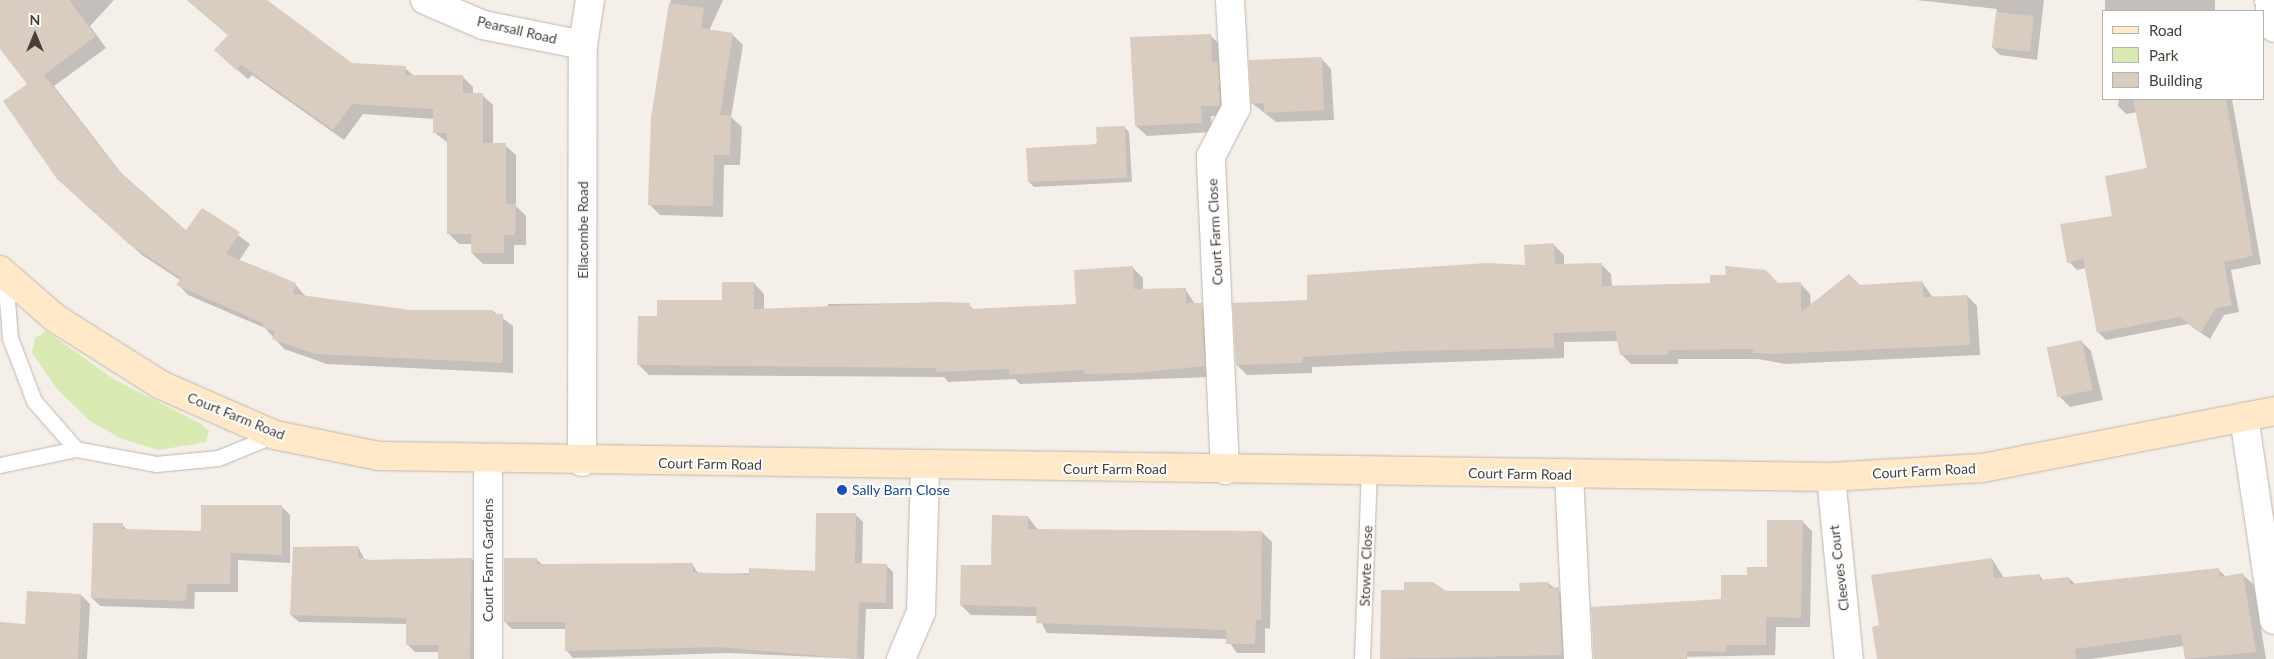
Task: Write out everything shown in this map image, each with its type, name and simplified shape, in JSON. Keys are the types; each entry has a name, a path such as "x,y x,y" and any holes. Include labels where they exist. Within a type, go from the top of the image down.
{"street":[{"name":"Pearsall Road","path":"425,0 483,24 583,44"},
{"name":"Ellacombe Road","path":"582,462 583,44 590,0"},
{"name":"Court Farm Close","path":"1225,470 1211,156 1236,108 1230,0"},
{"path":"2269,0 2274,28"},
{"name":"Court Farm Road","path":"2,272 55,318 161,385 275,435 379,456 582,462 925,467 1569,475 1832,476 1982,468 2274,411"},
{"path":"2244,417 2274,620"},
{"name":"Court Farm Gardens","path":"488,460 488,659"},
{"path":"901,659 921,612 925,467"},
{"path":"1569,475 1578,659"},
{"name":"Cleeves Court","path":"1832,476 1849,659"}],"lane":[{"path":"2,272 10,338 34,402 76,449"},
{"path":"0,464 76,449 156,464 218,458 275,435"},
{"name":"Stowte Close","path":"1362,659 1369,472"}],"green space":[{"path":"46,331 115,380 201,424 209,431 206,442 159,450 122,439 90,421 58,390 32,353 35,338"}],"building":[{"path":"0,0 69,0 96,36 44,75 118,170 186,230 202,208 240,232 226,254 296,283 293,294 410,310 493,310 493,314 503,314 503,363 315,354 272,339 275,331 262,327 263,323 176,285 181,278 130,245 57,179 3,101 27,84 0,49"},
{"path":"188,0 267,0 352,63 406,66 405,75 463,75 463,93 483,93 483,143 506,143 506,204 516,204 515,235 504,235 504,253 471,253 471,234 447,234 447,133 433,133 433,109 352,104 333,130 241,65 236,70 214,50 228,35"},
{"path":"669,3 704,8 701,28 733,33 720,115 731,115 730,155 714,155 713,206 648,205 651,118"},
{"path":"1996,12 2034,16 2030,52 1992,48"},
{"path":"1211,34 1212,62 1218,62 1220,106 1201,106 1202,123 1135,126 1130,37"},
{"path":"1322,57 1324,110 1264,113 1264,103 1251,104 1249,60"},
{"path":"2133,100 2226,100 2253,256 2224,262 2232,305 2216,308 2201,332 2179,317 2097,333 2083,259 2067,263 2060,224 2112,216 2105,176 2147,168"},
{"path":"1125,126 1127,178 1028,182 1026,148 1097,144 1096,127"},
{"path":"1554,243 1555,264 1602,263 1602,286 1710,283 1710,275 1726,275 1725,266 1766,270 1778,283 1801,282 1801,312 1849,274 1860,285 1922,281 1924,297 1967,295 1970,345 1774,354 1750,353 1755,349 1668,350 1668,355 1620,355 1615,331 1554,333 1554,348 1407,351 1303,357 1303,363 1236,365 1233,303 1307,300 1307,275 1487,263 1525,265 1524,245"},
{"path":"1133,266 1134,289 1186,288 1186,303 1202,303 1205,366 1135,373 1085,374 1084,370 1009,375 1009,369 937,372 936,368 637,365 638,316 657,316 657,300 722,300 722,282 754,282 754,309 939,302 970,303 970,309 1076,304 1074,270"},
{"path":"2082,340 2093,390 2057,397 2047,347"},
{"path":"201,505 282,505 282,555 231,553 230,584 187,584 186,601 91,598 93,523 123,523 123,529 201,531"},
{"path":"816,513 856,513 855,563 887,564 886,603 859,602 857,659 719,647 565,651 565,622 504,622 504,558 537,558 537,564 693,563 693,572 749,575 749,568 815,571"},
{"path":"992,515 1028,516 1028,529 1262,531 1261,620 1256,619 1255,644 1226,644 1226,630 1036,623 1037,607 960,605 961,565 991,565"},
{"path":"1767,520 1803,520 1801,618 1766,617 1766,645 1726,645 1726,652 1687,651 1687,659 1594,659 1591,607 1721,599 1721,575 1747,575 1747,567 1767,567"},
{"path":"358,546 358,557 370,560 472,558 470,659 438,659 438,645 406,645 406,618 290,615 293,547"},
{"path":"1992,558 1994,578 2040,574 2040,580 2069,577 2070,584 2219,568 2220,577 2243,573 2256,652 2185,659 2181,634 2075,649 2076,659 1877,659 1872,627 1879,625 1871,575"},
{"path":"1404,582 1433,582 1446,591 1520,591 1519,583 1548,582 1549,588 1559,587 1562,655 1380,659 1381,590 1404,590"},
{"path":"27,591 81,594 78,659 0,659 0,622 25,624"}],"place":[{"name":"Sally Barn Close","path":"842,490"}]}
